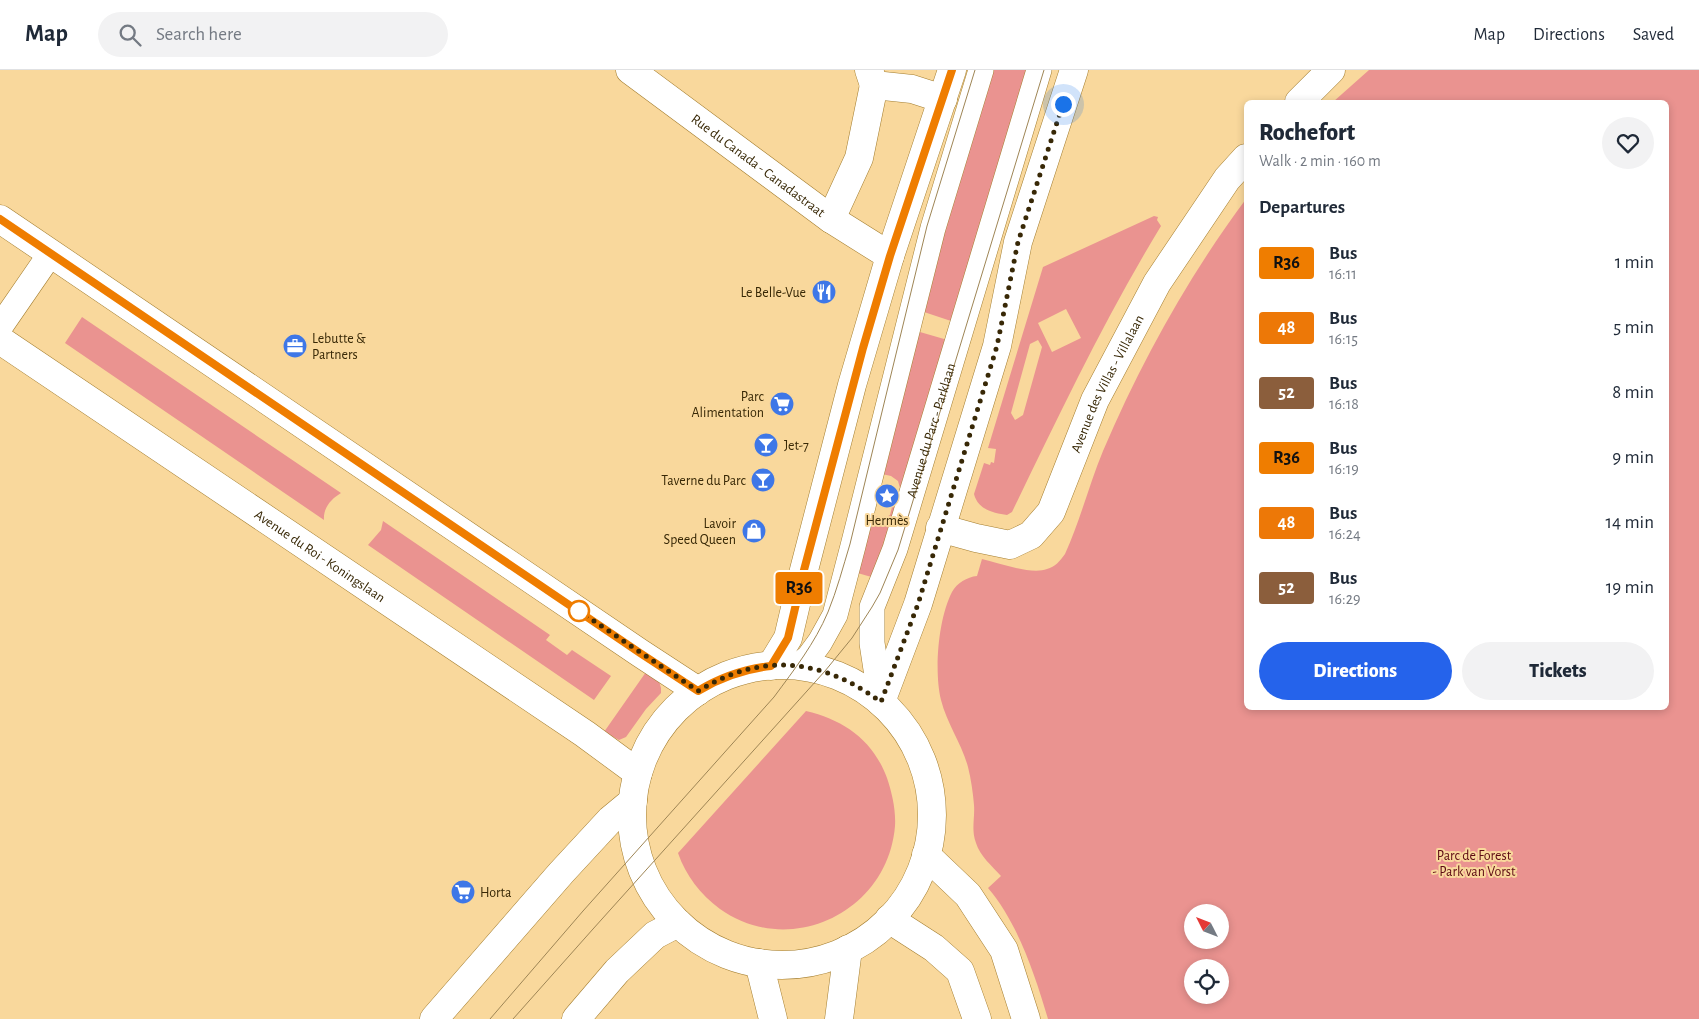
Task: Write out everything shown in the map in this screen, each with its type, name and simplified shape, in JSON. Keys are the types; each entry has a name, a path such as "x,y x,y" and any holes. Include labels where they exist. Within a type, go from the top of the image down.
{"street":[{"name":"Rue du Canada - Canadastraat","path":"630,70 831,219 890,256"},
{"path":"771,666 788,638 850,395 890,256 952,70"},
{"path":"881,702 918,604 997,346 1018,242 1074,70"},
{"path":"1301,100 1331,70"},
{"path":"831,219 859,158 872,78 943,99"},
{"name":"Avenue des Villas - Villalaan","path":"940,528 1010,545 1031,535 1051,512 1095,400 1157,283 1227,179 1244,160"},
{"path":"0,219 698,691"},
{"name":"Avenue du Roi - Koningslaan","path":"0,340 585,734 638,773"},
{"path":"798,666 825,671 845,679 881,702 900,723 915,746 926,772 931,800 931,828 926,855 917,879 905,900 889,919 870,936 848,949 805,963 759,963 736,958 715,950 695,938 664,908 643,872 636,851 633,833 633,801 638,773 646,754 659,730 682,704 714,681 732,674 751,668 798,666"},
{"path":"434,1019 567,867 610,820 633,801"},
{"path":"926,855 968,895 1004,950 1026,1019"},
{"path":"889,919 934,948 960,971 977,1019"},
{"path":"576,1019 617,972 655,935 678,923"},
{"path":"839,1019 848,949"},
{"path":"759,963 773,1019"}],"lane":[{"path":"798,666 809,657 820,642 835,614 854,546 933,228 981,70"},
{"name":"Avenue du Parc - Parklaan","path":"881,702 872,642 872,603 894,549 1039,70"},
{"path":"0,327 52,253"}],"green space":[{"path":"984,70 1036,70 957,323 918,310"},
{"name":"Parc de Forest - Park van Vorst","path":"1369,70 1699,70 1699,1019 1048,1019 1031,967 1017,933 999,902 988,888 1001,876 983,857 976,843 973,829 974,800 968,767 944,709 939,688 938,661 943,616 952,592 959,583 977,576 982,559 1032,571 1052,567 1063,557 1103,451 1133,385 1167,321 1205,259 1244,202 1244,710 1669,710 1669,100 1335,100"},
{"path":"1154,216 1158,217 1157,220 1161,226 1102,331 1012,512 1007,515 987,510 979,504 974,494 984,463 990,465 991,462 994,463 996,449 988,448 1043,267","holes":["1066,309 1081,338 1052,352 1038,323","1038,340 1042,347 1023,415 1015,420 1011,413 1030,344"]},
{"path":"82,317 341,493 328,504 324,520 65,343"},
{"path":"913,330 951,341 875,578 854,572 873,516 885,518 890,515 893,503 899,494 898,481 891,476 882,474"},
{"path":"383,521 550,635 546,640 567,655 572,650 611,676 594,700 368,545 381,530"},
{"path":"646,672 659,681 661,693 646,709 626,737 619,740 604,732"},
{"path":"806,711 845,726 865,742 881,765 889,784 895,820 888,856 875,882 855,903 831,919 804,927 776,929 747,923 720,909 706,897 694,884 678,853"}],"tram line":[{"path":"490,1019 583,911 774,697 817,635 828,612 850,544 927,226 975,70"},
{"path":"513,1019 825,671 852,638 880,593 898,550 1044,70"}],"bus line":[{"name":"R36","path":"0,219 698,691 714,681 732,674 751,668 771,666 788,638 852,385 890,256 952,70"}],"place":[{"name":"Le Belle-Vue","path":"824,292"},
{"name":"Lebutte & Partners","path":"295,346"},
{"name":"Parc Alimentation","path":"782,404"},
{"name":"Jet-7","path":"766,445"},
{"name":"Taverne du Parc","path":"763,480"},
{"name":"Hermès","path":"887,496"},
{"name":"Lavoir Speed Queen","path":"754,531"},
{"name":"Horta","path":"463,892"}],"route":[{"path":"579,611 698,691 714,681 751,668 784,665 825,671 845,679 881,702 918,604 997,346 1018,242 1063,104"}]}
